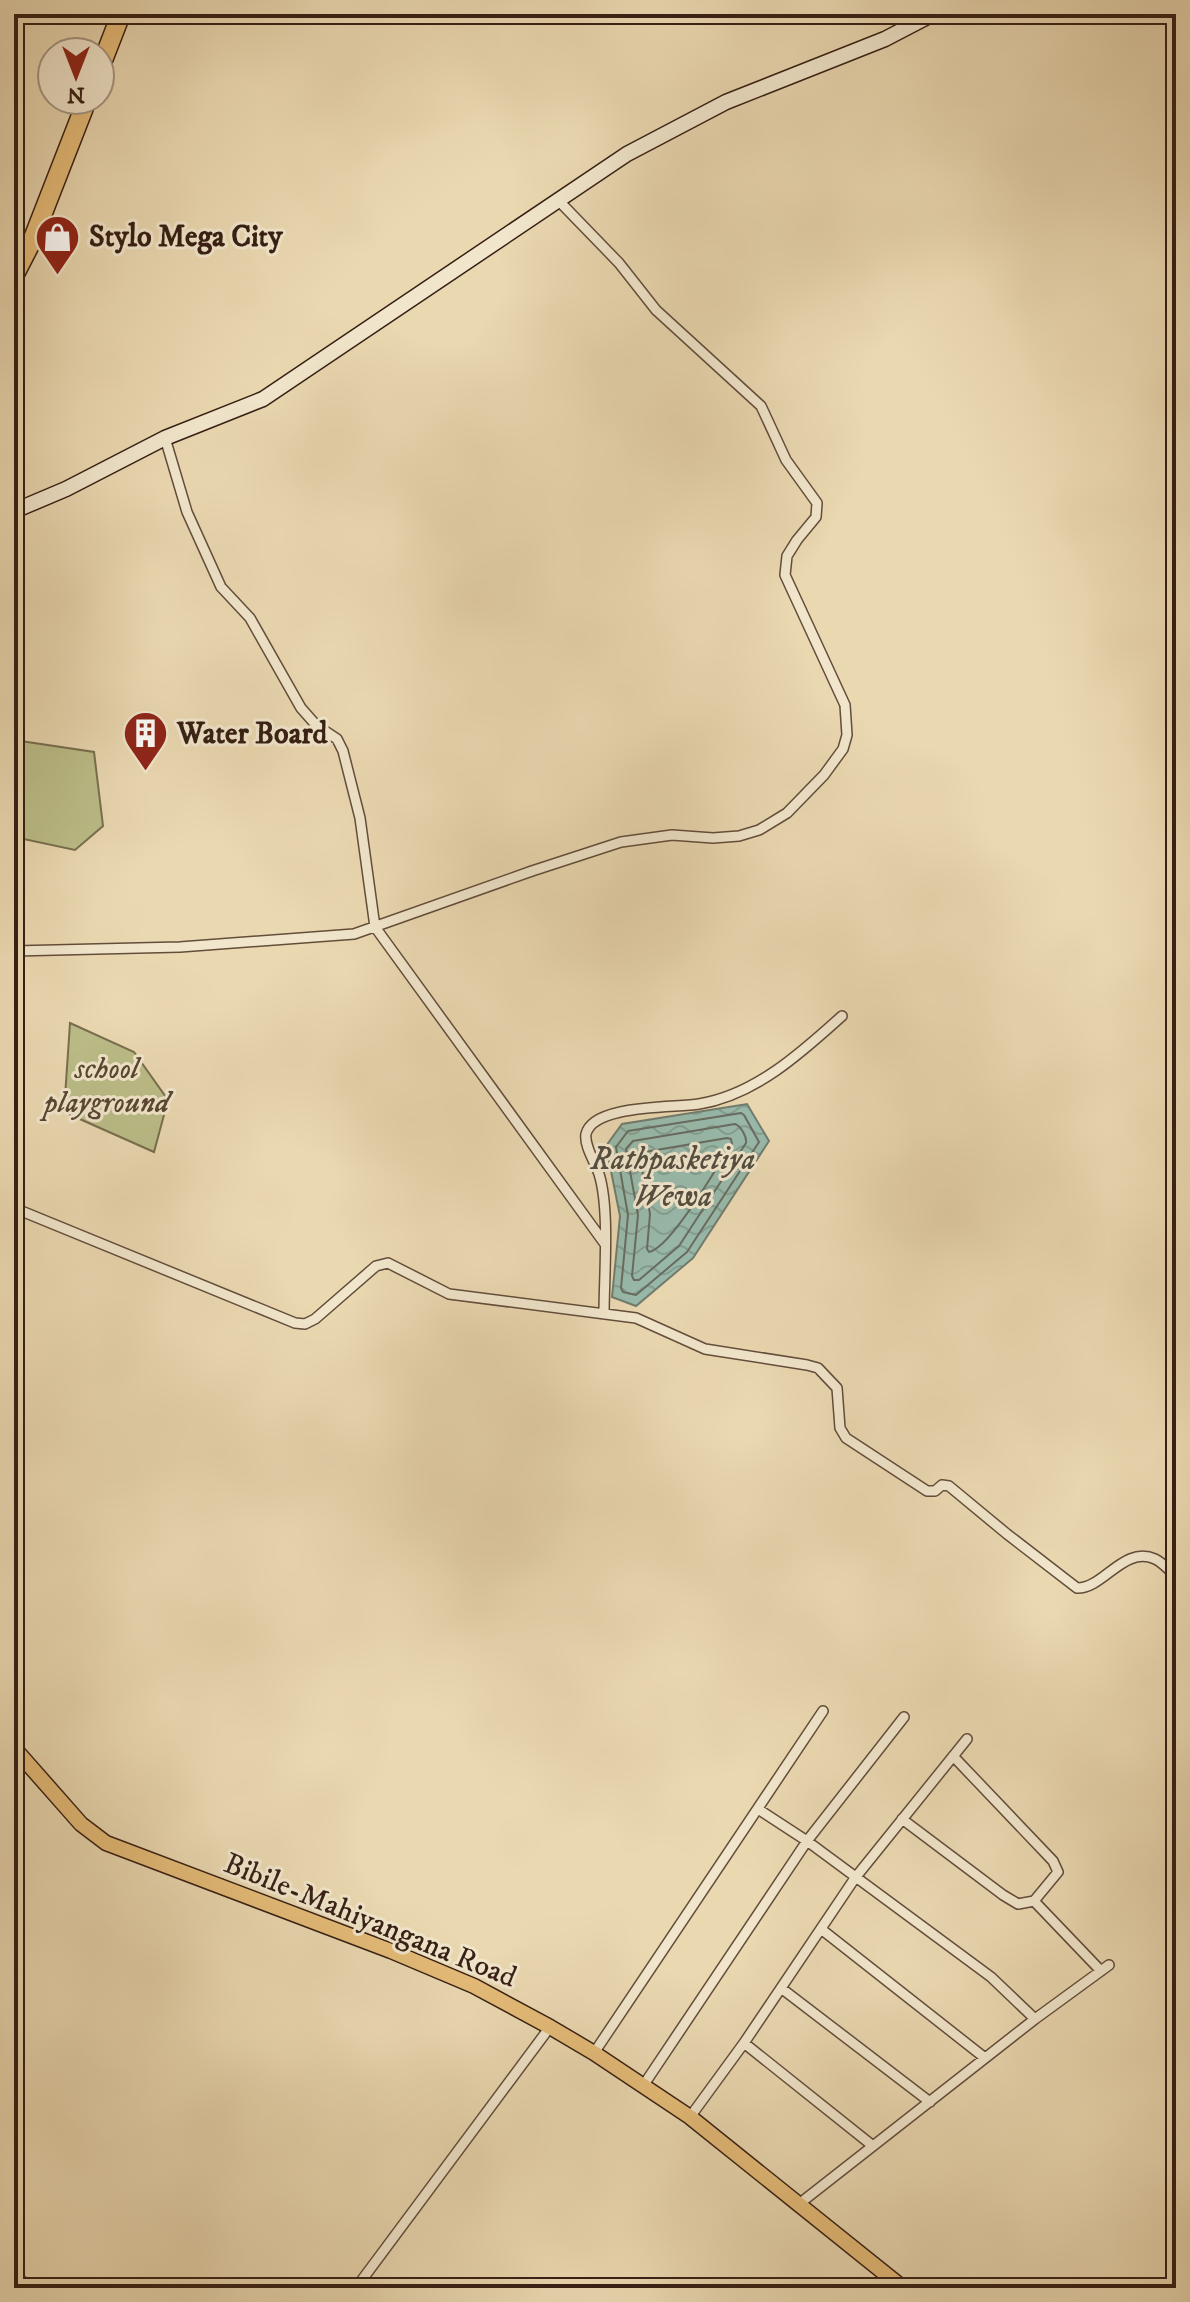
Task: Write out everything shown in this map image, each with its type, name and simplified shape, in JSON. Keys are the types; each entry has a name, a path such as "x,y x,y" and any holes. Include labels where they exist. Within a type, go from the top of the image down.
{"highway":[{"path":"112,36 121,14"},
{"path":"14,276 32,241 81,116"}],"main road":[{"name":"Bibile-Mahiyangana Road","path":"14,1748 81,1824 106,1843 391,1951 474,1986 594,2053 690,2117 903,2288"}],"street":[{"path":"14,511 66,489 165,438 263,399 627,154 726,102 885,39 933,14"},
{"path":"14,951 180,947 354,934 621,842 672,835 739,836 759,830 787,813 824,775 843,749 847,735 845,705 785,575 787,556 816,517 817,503 786,460 761,406 656,310 619,263 557,199"},
{"path":"165,438 187,512 221,587 250,618 301,708 316,725 337,739 343,751 360,818 377,928 605,1244"},
{"path":"604,1314 604,1208 600,1177 585,1139 594,1121 628,1110 699,1104 735,1095 798,1056 842,1016"},
{"path":"14,1208 295,1323 305,1324 315,1319 376,1266 388,1263 449,1294 636,1318 705,1349 818,1368 837,1388 840,1428 846,1438 927,1491 935,1491 942,1485 949,1486 1077,1588 1085,1588 1123,1562 1138,1557 1155,1559 1176,1576"},
{"path":"594,2053 823,1711"},
{"path":"643,2086 807,1841 904,1717"},
{"path":"690,2117 855,1878 967,1739"},
{"path":"902,1819 1018,1904 1034,1901 1058,1872 1053,1861 953,1756"},
{"path":"758,1809 807,1841 991,1977 1035,2019"},
{"path":"799,2204 1105,1968 1034,1901"},
{"path":"821,1929 985,2058"},
{"path":"781,1988 930,2102"},
{"path":"356,2288 550,2027"},
{"path":"744,2043 873,2146"},
{"path":"14,2273 29,2288"}],"green space":[{"path":"14,740 94,752 103,826 75,850 14,837"},
{"name":"school playground","path":"70,1023 134,1052 168,1100 154,1152 64,1112"}],"water":[{"name":"Rathpasketiya Wewa","path":"747,1104 769,1141 693,1258 636,1306 612,1297 620,1216 606,1146 622,1124"}],"place":[{"name":"Stylo Mega City","path":"58,276"},
{"name":"Water Board","path":"146,773"}]}
